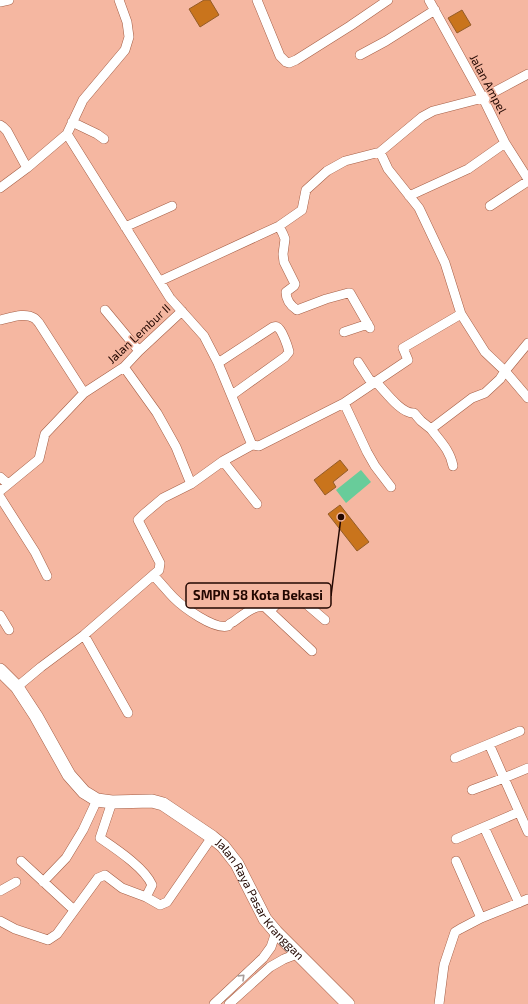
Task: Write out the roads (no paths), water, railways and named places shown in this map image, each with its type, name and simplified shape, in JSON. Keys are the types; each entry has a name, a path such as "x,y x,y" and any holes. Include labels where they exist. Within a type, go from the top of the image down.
{"main road":[{"path":"0,670 17,686 69,774 84,792 97,800 112,802"},
{"name":"Jalan Raya Pasar Kranggan","path":"112,802 152,801 163,804 212,836 223,846 237,864 265,919 276,932 348,1004"}],"street":[{"path":"0,2 9,0"},
{"path":"0,188 27,168 66,134 83,100 124,50 129,37 127,22 119,0"},
{"path":"257,0 280,56 289,63 306,55 388,0"},
{"name":"Jalan Ampel","path":"429,0 483,98 505,143 528,180"},
{"path":"360,55 386,41 435,10"},
{"path":"160,281 279,226 302,210 306,190 327,171 345,161 380,152 422,117 433,111 483,98 528,74"},
{"path":"72,122 104,139"},
{"path":"0,125 7,131 27,168"},
{"path":"66,134 170,298 204,336 218,363 252,445"},
{"path":"409,196 468,169 505,143"},
{"path":"380,152 388,169 419,208 445,263 461,314 485,352 505,371 528,398"},
{"path":"490,206 528,180"},
{"path":"125,227 172,206"},
{"path":"279,226 284,234 284,262 295,284 286,292 286,298 297,310 326,299 348,292 350,293 369,326 344,332"},
{"path":"105,310 139,351"},
{"name":"Jalan Lembur II","path":"0,491 39,459 45,434 84,393 124,367 182,311"},
{"path":"17,686 84,635 159,570 160,563 138,520 163,498 191,484 223,461 252,445 259,446 344,403 408,360 403,348 461,314"},
{"path":"0,320 28,315 34,318 39,323 84,393"},
{"path":"218,363 274,326 280,329 286,342 289,352 285,357 232,395"},
{"path":"431,429 472,398 484,393 500,379 528,343"},
{"path":"358,362 369,379 375,382 398,407 410,414 414,413 431,429 447,449 453,466"},
{"path":"124,367 157,413 176,447 191,484"},
{"path":"344,403 375,466 391,488"},
{"path":"223,461 257,504"},
{"path":"0,476 8,484"},
{"path":"0,497 35,552 47,576"},
{"path":"153,575 182,606 213,624 228,626 255,608 261,606 265,607 312,651"},
{"path":"270,611 290,590 325,620"},
{"path":"0,615 9,630"},
{"path":"84,635 128,713"},
{"path":"455,758 520,731"},
{"path":"489,744 528,832"},
{"path":"472,790 528,768"},
{"path":"43,882 66,858 84,830 97,800"},
{"path":"112,802 100,838 128,858 150,878 152,885 146,897"},
{"path":"456,839 519,812"},
{"path":"484,827 518,903"},
{"path":"0,921 15,929 48,940 57,934 98,878 104,875 122,888 146,897 160,905 164,904 167,902 212,836"},
{"path":"21,861 74,910"},
{"path":"456,861 481,918"},
{"path":"0,891 16,882"},
{"path":"439,1004 444,965 455,932 481,918 528,899"},
{"path":"214,1004 263,958 271,947 276,932"},
{"path":"229,1004 270,967 284,959 298,954"}],"place":[{"name":"SMPN 58 Kota Bekasi","path":"341,517"}]}
